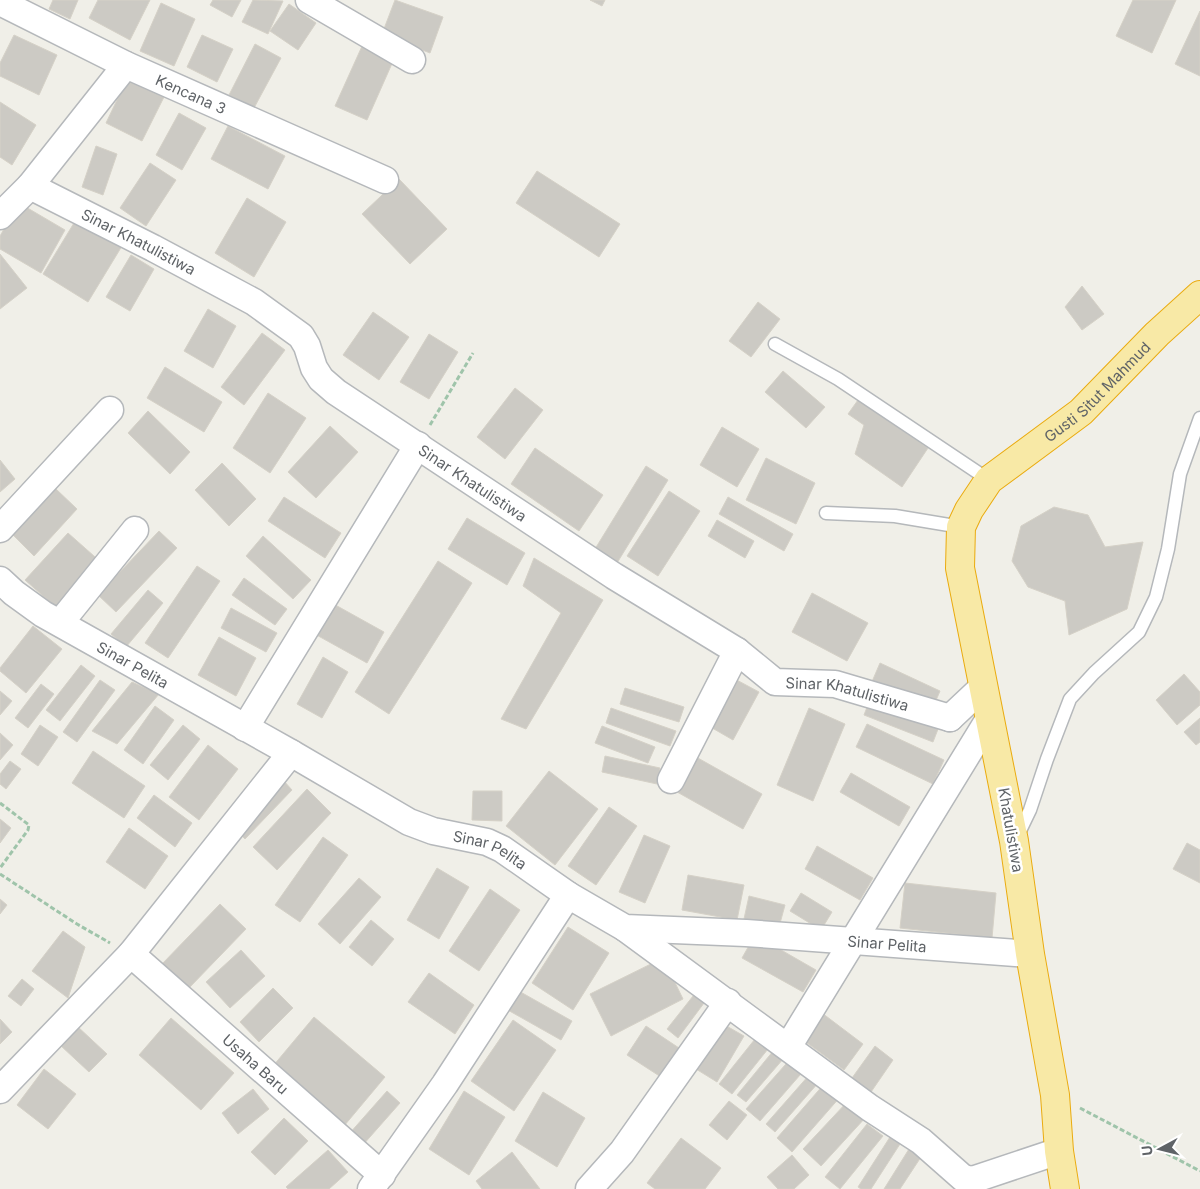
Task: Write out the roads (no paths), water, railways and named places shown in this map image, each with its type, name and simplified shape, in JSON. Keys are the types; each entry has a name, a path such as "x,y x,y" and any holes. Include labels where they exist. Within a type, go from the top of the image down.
{"highway":[{"name":"Gusti Situt Mahmud","path":"989,480 1081,412 1158,334 1200,295"},
{"name":"Khatulistiwa","path":"989,480 969,510 961,527 960,568 1014,841 1030,954 1055,1094 1059,1151 1065,1189"}],"street":[{"path":"309,0 412,60"},
{"name":"Kencana 3","path":"0,2 39,9 126,65 385,180"},
{"path":"0,216 30,186 126,65"},
{"name":"Sinar Khatulistiwa","path":"30,186 153,248 254,302 301,336 307,346 314,368 321,379 336,392 614,576 737,651 775,682 835,684 950,718"},
{"path":"0,529 110,410"},
{"path":"245,728 418,445"},
{"path":"60,623 135,530"},
{"name":"Sinar Pelita","path":"0,580 14,593 43,614 291,753 409,822 433,831 487,842 502,849 568,895 626,928 746,932 852,942 1030,954"},
{"path":"672,780 737,651"},
{"path":"968,754 950,718 983,687"},
{"path":"788,1047 989,719"},
{"path":"0,1090 131,954 291,753"},
{"path":"376,1182 445,1084 568,895"},
{"path":"626,928 870,1108 921,1141 963,1178 972,1180 1059,1151"},
{"name":"Usaha Baru","path":"131,954 376,1182"},
{"path":"589,1189 622,1152 728,1002"}],"lane":[{"path":"775,344 838,379 989,480"},
{"path":"1014,841 1030,810 1070,700 1094,673 1139,632 1156,597 1168,549 1180,474 1200,418"},
{"path":"826,513 895,516 961,527"}]}
